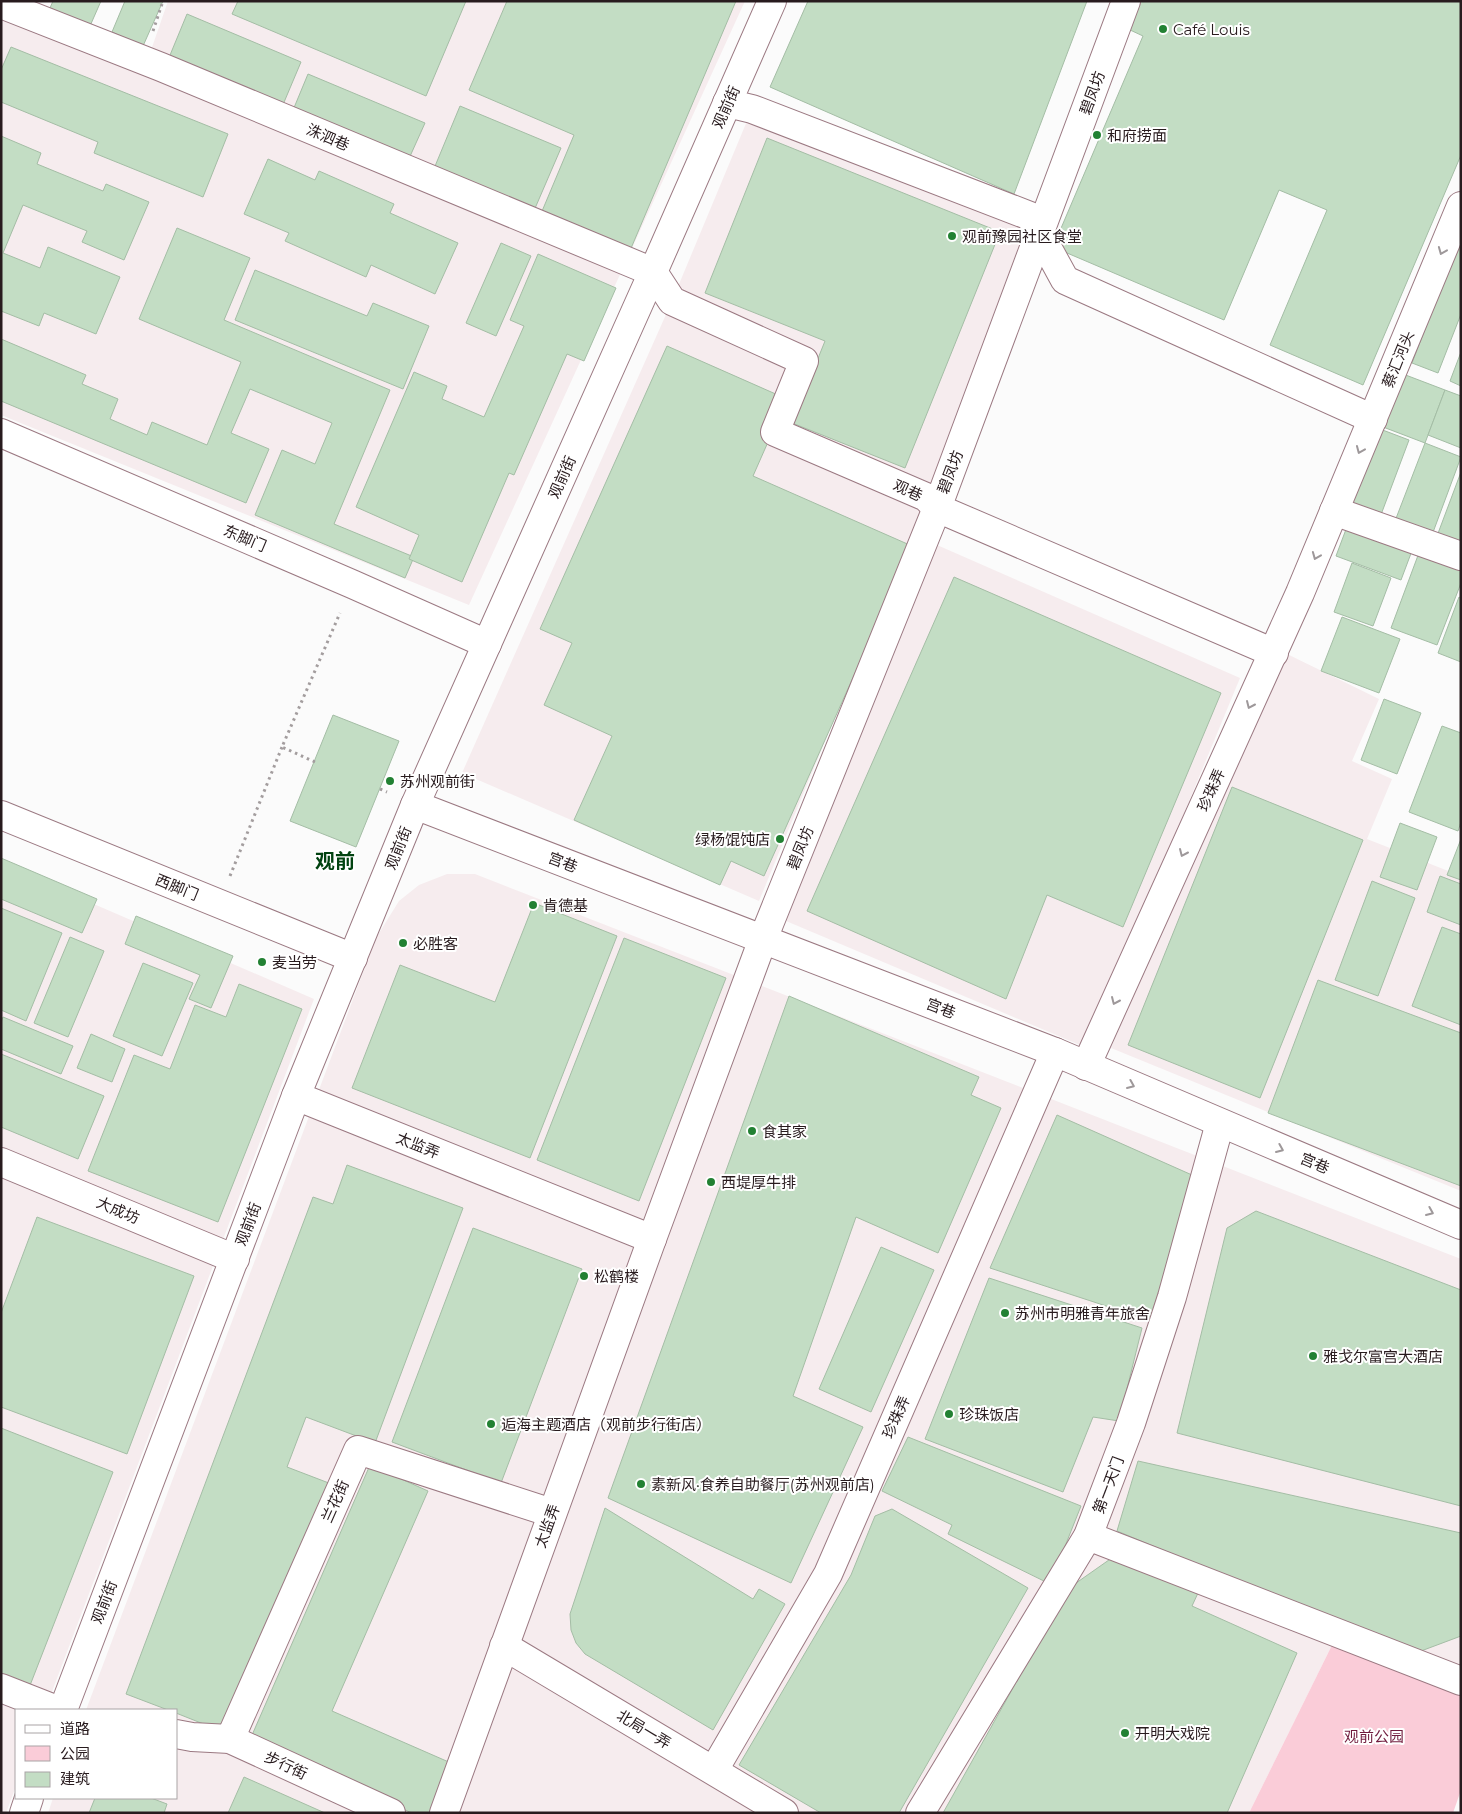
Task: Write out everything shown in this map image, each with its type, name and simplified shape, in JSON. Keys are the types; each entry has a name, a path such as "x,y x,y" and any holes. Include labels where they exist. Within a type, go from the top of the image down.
{"street":[{"name":"观前街","path":"63,1709 296,1096 415,805 772,1"},
{"name":"碧凤坊","path":"763,939 936,508 1126,1"},
{"name":"洙泗巷","path":"1,4 161,67 653,272"},
{"path":"727,103 752,109 1030,216 1065,280 1373,419"},
{"name":"蔡汇河头","path":"1334,511 1461,206"},
{"name":"观巷","path":"653,272 672,301 804,361 775,432 926,497 936,508 1274,653"},
{"name":"东脚门","path":"1,433 487,644"},
{"path":"1334,511 1461,556"},
{"name":"珍珠弄","path":"1086,1066 1274,653 1334,511"},
{"name":"宫巷","path":"415,805 1056,1052 1461,1225"},
{"name":"西脚门","path":"1,815 353,958"},
{"name":"太监弄","path":"444,1813 763,939"},
{"name":"珍珠弄","path":"714,1770 828,1574 1056,1052"},
{"name":"太监弄","path":"296,1096 652,1239"},
{"name":"第一天门","path":"920,1813 1088,1536 1131,1423 1166,1315 1220,1123"},
{"name":"大成坊","path":"1,1162 235,1259"},
{"name":"兰花街","path":"230,1739 358,1450 552,1513"},
{"path":"1088,1536 1461,1681"},
{"name":"北局一弄","path":"504,1646 784,1813"},
{"path":"1,1688 54,1709"},
{"name":"步行街","path":"178,1734 230,1739 392,1813"},
{"path":"24,1813 29,1799"}],"path":[{"path":"219,904 282,748 352,584"},
{"path":"282,748 315,762"}],"shaded area":[{"path":"1,1 149,56 168,1 745,1 469,605 1,415"},
{"path":"752,109 1030,216 926,497 759,901 462,773 672,301"},
{"path":"937,545 1240,678 1087,1048 786,921"},
{"path":"1283,652 1379,699 1352,761 1392,779 1367,839 1461,876 1461,1191 1111,1048 1238,749"},
{"path":"1,864 314,999 45,1709 15,1709 15,1789 6,1813 1,1813"},
{"path":"447,874 475,874 1461,1259 1461,1689 1336,1637 1249,1813 48,1813 53,1799 178,1799 178,1709 86,1709 376,938 399,901 419,885"}],"green space":[{"name":"观前公园","path":"1336,1637 1461,1689 1461,1790 1453,1813 1249,1813"}],"building":[{"path":"53,1 101,1 90,26 50,8"},
{"path":"125,1 163,1 143,46 112,32"},
{"path":"238,1 466,1 426,96 232,14"},
{"path":"507,1 736,1 629,253 540,216 574,135 469,90"},
{"path":"808,1 1087,1 1014,194 770,87"},
{"path":"1140,1 1461,1 1461,155 1363,385 1270,345 1327,210 1279,190 1224,320 1053,247 1143,36 1128,29"},
{"path":"187,14 301,62 282,107 168,60"},
{"path":"11,47 228,134 203,197 94,153 98,142 1,102 1,70"},
{"path":"308,74 425,123 407,163 291,115"},
{"path":"460,106 561,148 533,213 433,171"},
{"path":"1,136 41,153 37,164 103,191 106,184 149,202 124,260 82,242 87,231 23,205 3,253 40,268 48,247 120,277 96,334 44,313 39,326 1,311"},
{"path":"767,138 1000,232 905,468 792,423 825,341 705,293"},
{"path":"268,159 315,180 319,171 394,204 390,213 458,243 435,294 371,265 366,277 285,241 289,233 244,214"},
{"path":"177,228 250,258 224,320 390,390 334,524 414,557 405,578 255,515 282,450 315,464 332,423 250,389 231,433 269,449 246,503 1,401 1,339 86,375 82,384 118,399 110,419 147,435 152,422 207,445 241,362 139,319"},
{"path":"1461,236 1461,314 1438,373 1412,363"},
{"path":"501,243 531,256 496,336 466,323"},
{"path":"538,254 616,288 584,361 567,354 514,475 509,473 462,582 409,559 419,535 356,507 414,372 447,386 442,399 484,417 524,326 510,320"},
{"path":"255,270 367,316 373,303 429,326 403,389 235,320"},
{"path":"667,346 787,399 753,476 912,546 764,876 731,861 720,885 574,820 612,736 544,705 572,643 540,629"},
{"path":"1461,352 1461,386 1450,381"},
{"path":"1403,374 1445,390 1425,443 1383,427"},
{"path":"1445,390 1461,396 1461,448 1428,435"},
{"path":"1380,429 1409,440 1379,520 1349,509"},
{"path":"1425,443 1461,457 1432,535 1395,521"},
{"path":"1461,472 1461,545 1437,536"},
{"path":"1348,524 1413,548 1401,580 1336,556"},
{"path":"1420,550 1461,565 1461,583 1437,645 1391,628"},
{"path":"1352,563 1391,578 1373,626 1334,612"},
{"path":"954,577 1221,693 1123,927 1047,895 1006,999 807,911"},
{"path":"1459,597 1461,598 1461,662 1438,653"},
{"path":"1342,617 1400,639 1379,693 1321,671"},
{"path":"1384,699 1421,713 1397,774 1361,760"},
{"path":"333,715 399,741 356,847 290,821"},
{"path":"1442,726 1461,733 1461,822 1458,831 1409,812"},
{"path":"1232,787 1363,840 1260,1098 1128,1045"},
{"path":"1400,823 1437,837 1417,890 1380,877"},
{"path":"1461,839 1461,880 1447,875"},
{"path":"1,858 97,899 82,933 1,899"},
{"path":"1440,876 1461,884 1461,925 1427,912"},
{"path":"1372,881 1415,898 1378,996 1335,980"},
{"path":"534,903 617,936 530,1158 352,1088 400,965 495,1002"},
{"path":"1,908 62,933 26,1021 1,1010"},
{"path":"136,916 233,956 211,1008 189,999 200,975 125,944"},
{"path":"1442,927 1461,934 1461,1025 1412,1006"},
{"path":"70,937 104,951 68,1037 34,1023"},
{"path":"624,938 726,978 639,1201 537,1160"},
{"path":"143,963 193,983 162,1056 113,1036"},
{"path":"1318,980 1461,1033 1461,1186 1268,1113"},
{"path":"239,984 302,1009 218,1222 88,1171 134,1055 170,1069 195,1005 226,1017"},
{"path":"789,996 979,1077 971,1095 1001,1108 938,1253 856,1217 793,1396 863,1427 791,1583 608,1498"},
{"path":"3,1017 73,1046 61,1074 1,1049 1,1022"},
{"path":"91,1034 125,1049 112,1082 77,1068"},
{"path":"1,1054 104,1096 78,1159 1,1127"},
{"path":"1057,1115 1201,1179 1155,1322 990,1268"},
{"path":"347,1165 463,1208 375,1443 306,1417 287,1467 334,1485 226,1733 178,1714 178,1709 165,1709 126,1694 313,1197 333,1204"},
{"name":"雅戈尔富宫大酒店","path":"1256,1211 1461,1290 1461,1506 1177,1433 1227,1228"},
{"path":"37,1217 194,1276 127,1454 1,1407 1,1313"},
{"path":"473,1228 582,1269 501,1483 392,1442"},
{"path":"881,1247 934,1270 871,1412 819,1389"},
{"path":"989,1278 1142,1328 1119,1421 1093,1417 1063,1492 925,1439"},
{"path":"1,1428 113,1472 29,1688 1,1677"},
{"path":"908,1437 1081,1506 1050,1584 948,1534 952,1525 882,1491"},
{"path":"1138,1461 1461,1533 1461,1636 1413,1654 1117,1531"},
{"path":"370,1465 428,1491 332,1711 451,1763 429,1813 412,1813 249,1742"},
{"path":"605,1508 753,1599 759,1589 785,1604 713,1730 585,1654 576,1643 571,1630 570,1614"},
{"path":"892,1509 1028,1588 899,1813 821,1813 739,1765 851,1575 875,1516"},
{"name":"开明大戏院","path":"1116,1555 1198,1593 1192,1606 1297,1653 1227,1813 943,1813 1069,1588"},
{"path":"244,1777 325,1813 228,1813"},
{"path":"95,1799 154,1799 167,1804 164,1813 89,1813"}],"place":[{"name":"Café Louis","path":"1163,29"},
{"name":"和府捞面","path":"1097,135"},
{"name":"观前豫园社区食堂","path":"952,236"},
{"name":"苏州观前街","path":"390,781"},
{"name":"绿杨馄饨店","path":"780,839"},
{"name":"肯德基","path":"533,905"},
{"name":"必胜客","path":"403,943"},
{"name":"麦当劳","path":"262,962"},
{"name":"食其家","path":"752,1131"},
{"name":"西堤厚牛排","path":"711,1182"},
{"name":"松鹤楼","path":"584,1276"},
{"name":"苏州市明雅青年旅舍","path":"1005,1313"},
{"name":"雅戈尔富宫大酒店","path":"1313,1356"},
{"name":"珍珠饭店","path":"949,1414"},
{"name":"逅海主题酒店（观前步行街店）","path":"491,1424"},
{"name":"素新风·食养自助餐厅(苏州观前店)","path":"641,1484"},
{"name":"开明大戏院","path":"1125,1733"}],"district":[{"name":"观前","path":"335,861"}]}
